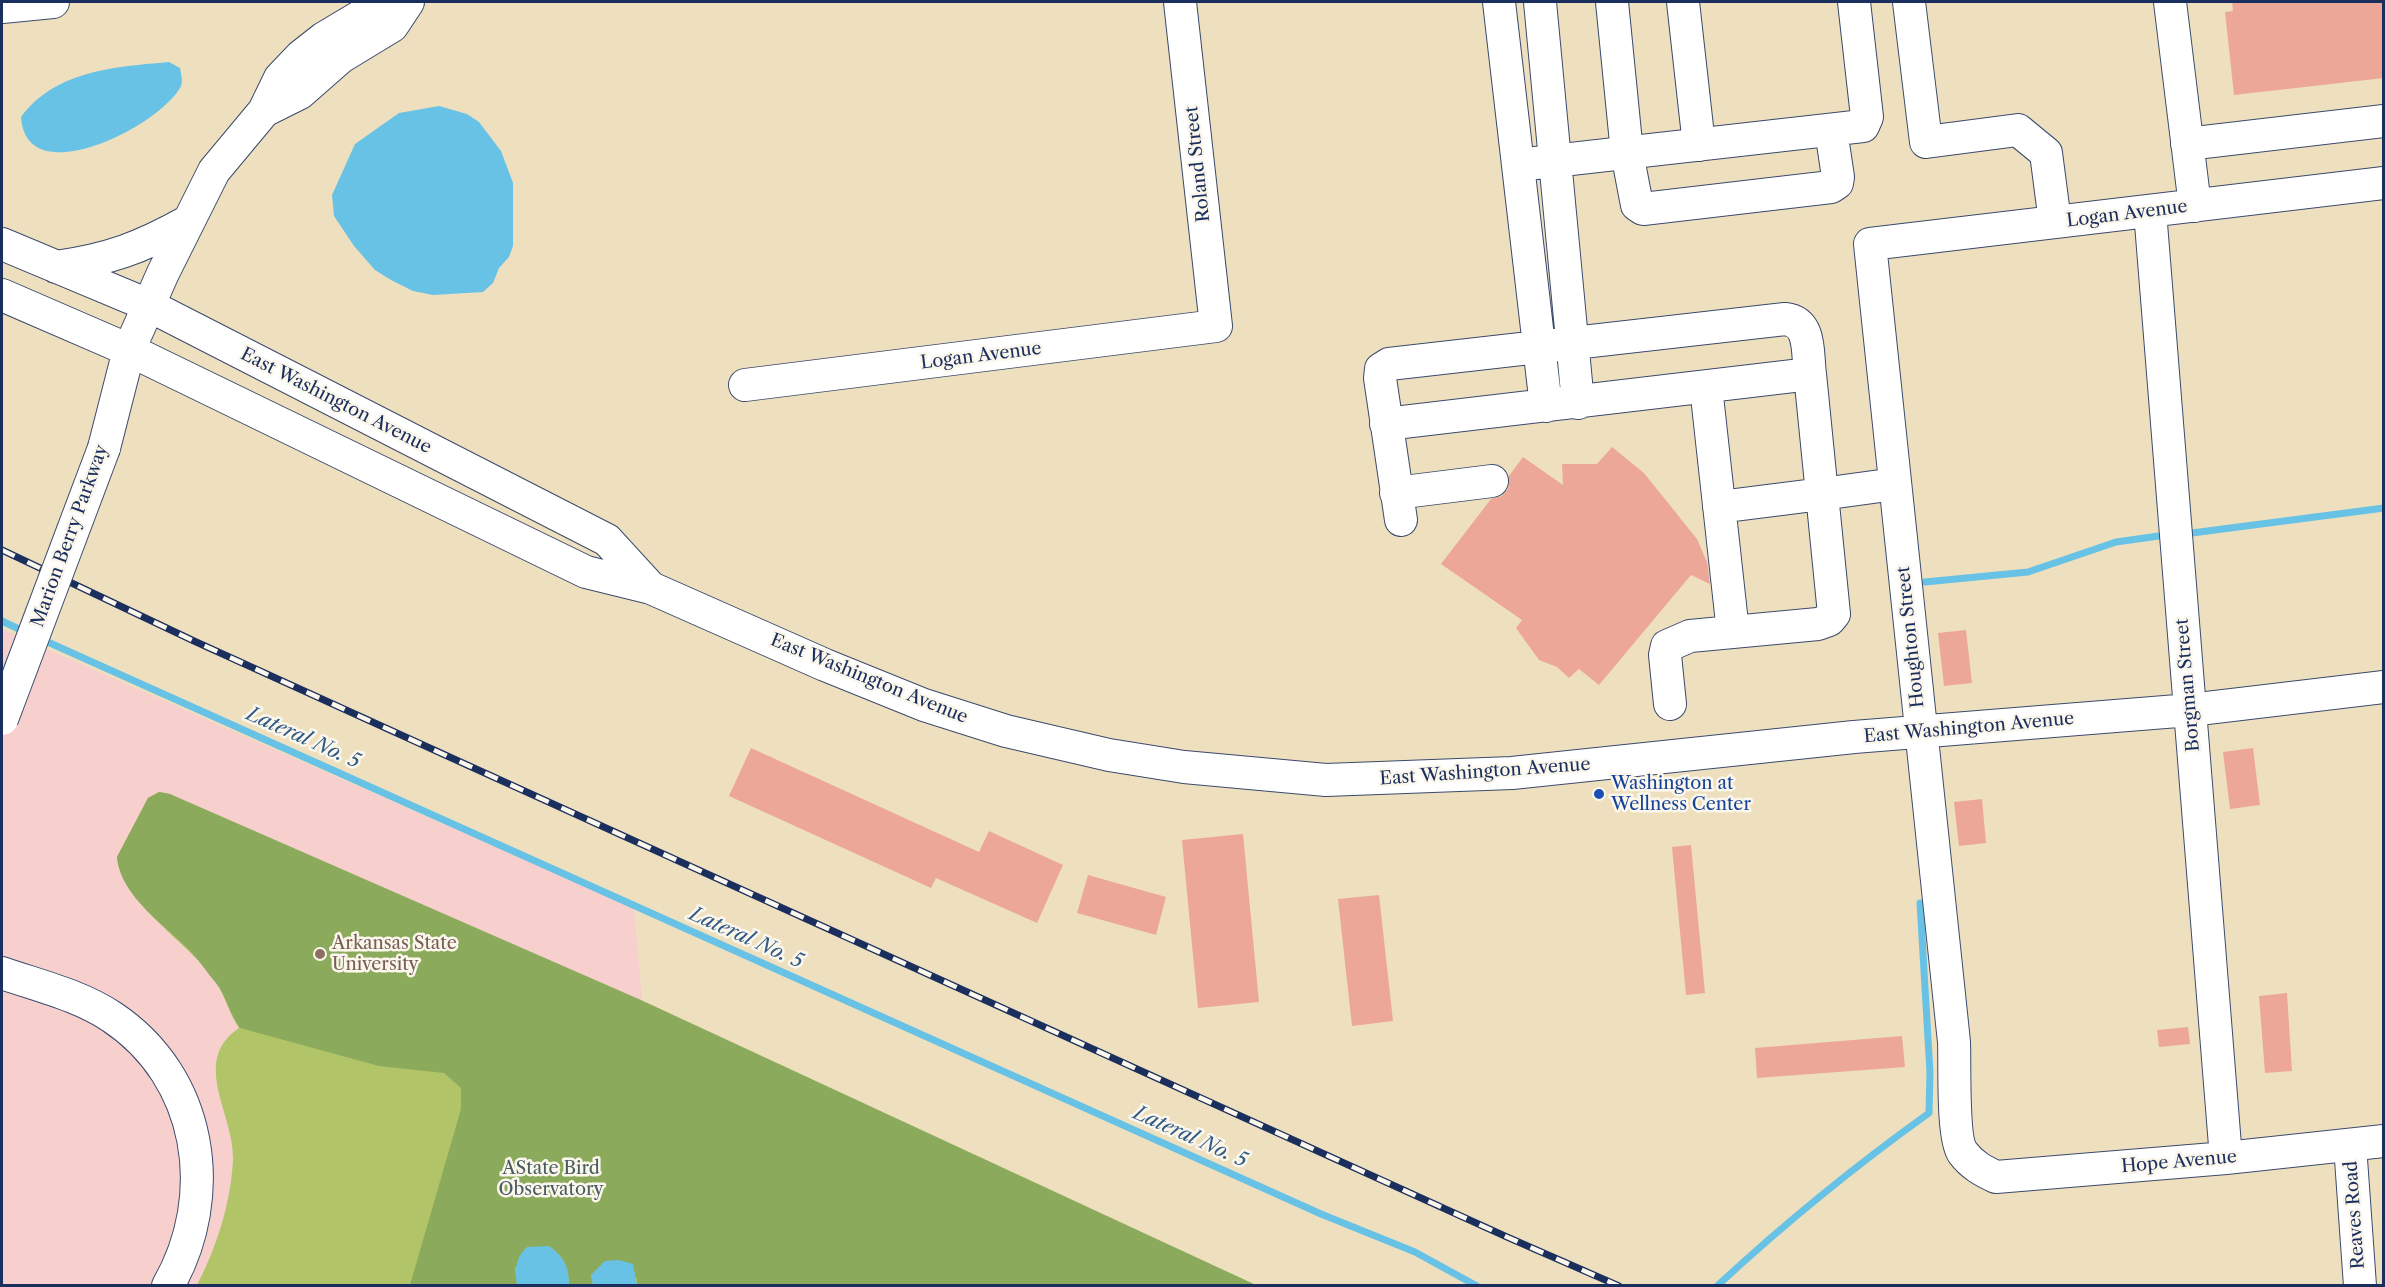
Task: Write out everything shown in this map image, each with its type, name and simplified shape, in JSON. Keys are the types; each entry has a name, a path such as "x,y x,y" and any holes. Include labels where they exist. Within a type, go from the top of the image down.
{"street":[{"path":"2,7 53,2"},
{"name":"Marion Berry Parkway","path":"2,719 104,448 129,350 187,222 214,171 264,111 280,78 324,38 381,4 407,2"},
{"name":"Roland Street","path":"1180,2 1216,326"},
{"path":"1499,2 1546,406"},
{"path":"1540,2 1578,403"},
{"path":"1612,2 1627,153 1633,195 1637,205 1643,208 1832,187 1837,183 1838,177 1831,130"},
{"path":"1683,2 1699,145"},
{"path":"1518,165 1831,130 1866,123 1854,2"},
{"path":"1909,2 1926,142 2018,130 2046,153 2055,222"},
{"path":"2170,2 2195,206"},
{"path":"2187,144 2384,122"},
{"name":"Logan Avenue","path":"1870,244 2384,183"},
{"name":"Borgman Street","path":"2150,211 2226,1158"},
{"path":"56,267 99,260 147,244 187,222"},
{"path":"1526,231 1561,227"},
{"name":"East Washington Avenue","path":"2,244 148,305 607,540 651,588"},
{"name":"Houghton Street","path":"1870,244 1954,1042 1958,1144 1961,1152 1976,1168"},
{"name":"East Washington Avenue","path":"2,295 129,350 586,572 651,588 825,665 924,705 1006,731 1108,754 1227,772 1326,780 1413,779 1512,773 1921,732 2190,710 2384,687"},
{"path":"1491,481 1398,506 1380,378 1381,369 1389,364 1572,342 1796,320 1806,334 1834,614 1829,620 1818,624 1690,636 1667,646 1665,655 1670,704"},
{"name":"Logan Avenue","path":"745,385 1216,326"},
{"path":"1386,424 1810,374"},
{"path":"1706,387 1733,632"},
{"path":"1719,507 1895,484"},
{"path":"2,974 79,999 110,1016 149,1050 178,1092 194,1140 198,1191 189,1242 168,1286"},
{"name":"Hope Avenue","path":"1976,1168 1996,1177 2226,1158 2384,1141"},
{"name":"Reaves Road","path":"2350,1144 2360,1286"}],"shaded area":[{"name":"Arkansas State University","path":"2,629 634,908 668,1285 2,1285"}],"green space":[{"name":"AState Bird Observatory","path":"159,792 170,794 668,1285 197,1285 217,1240 232,1175 232,1142 218,1089 216,1072 218,1056 225,1041 239,1028 219,987 208,971 145,908 131,892 122,875 117,857 148,798"},
{"name":"AState Bird Observatory","path":"159,792 170,794 641,1000 1256,1285 637,1286 637,1278 591,1275 593,1285 569,1285 565,1263 549,1246 515,1268 517,1285 410,1285 461,1109 461,1088 444,1073 379,1066 240,1028 216,983 193,954 136,898 120,872 117,857 148,798"}],"water":[{"path":"169,62 180,68 181,86 169,102 123,134 96,145 69,152 45,151 29,140 21,117 35,101 51,89 69,80 108,69"},
{"path":"439,106 467,114 479,122 501,151 513,183 513,246 509,257 499,268 493,283 483,292 433,295 413,291 391,280 375,270 354,246 334,216 332,195 355,144 399,113"},
{"path":"549,1246 565,1263 569,1285 517,1285 517,1264 523,1251 527,1247"},
{"path":"619,1260 633,1264 637,1285 593,1285 591,1275 605,1261"}],"building":[{"path":"2232,2 2384,2 2384,78 2234,95 2225,12 2233,11"},
{"path":"1612,447 1644,473 1697,539 1707,562 1710,584 1691,575 1599,685 1579,669 1569,678 1557,667 1539,660 1516,628 1522,620 1441,564 1491,499 1502,496 1508,489 1509,476 1523,457 1563,485 1562,464 1597,464"},
{"path":"1966,630 1972,683 1944,686 1938,633"},
{"path":"751,748 979,852 989,831 1063,865 1037,923 936,878 931,888 729,796"},
{"path":"2253,748 2260,805 2230,809 2223,752"},
{"path":"1982,799 1986,843 1959,846 1954,802"},
{"path":"1243,834 1259,1002 1198,1008 1182,840"},
{"path":"1691,845 1705,993 1686,995 1672,847"},
{"path":"1088,875 1166,897 1156,935 1077,913"},
{"path":"1379,895 1393,1021 1352,1026 1338,899"},
{"path":"2287,993 2292,1071 2265,1073 2259,996"},
{"path":"2188,1027 2190,1044 2159,1047 2157,1030"},
{"path":"1902,1036 1905,1067 1757,1078 1755,1048"}],"waterway":[{"path":"2192,533 2384,508"},
{"path":"1925,582 2028,572 2116,542 2159,536"},
{"name":"Lateral No. 5","path":"2,621 25,632"},
{"name":"Lateral No. 5","path":"41,639 1321,1214 1415,1252 1477,1286"},
{"path":"1717,1286 1820,1196 1929,1113 1930,1073 1920,903"}],"railway":[{"path":"2,550 194,641 1619,1286"}],"place":[{"name":"Washington at Wellness Center","path":"1599,794"},
{"name":"Arkansas State University","path":"320,954"}]}
